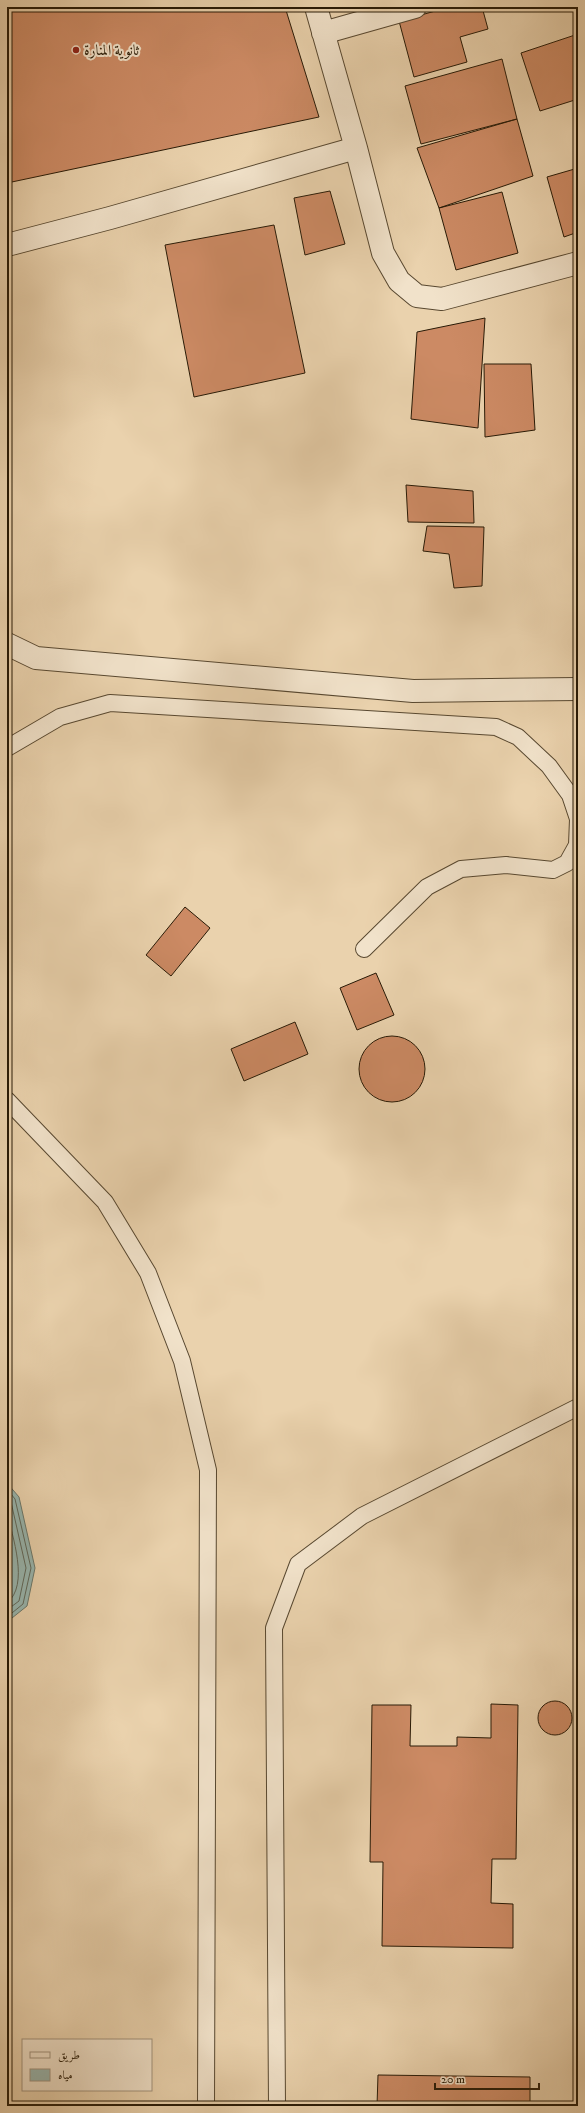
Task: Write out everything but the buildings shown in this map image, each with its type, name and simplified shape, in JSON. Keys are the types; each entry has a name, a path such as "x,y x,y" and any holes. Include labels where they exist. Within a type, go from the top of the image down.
{"street":[{"path":"316,7 356,148 383,253 399,281 417,296 442,299 578,263"},
{"path":"323,33 415,7"},
{"path":"7,245 110,218 356,148"},
{"path":"7,644 36,658 413,691 578,689"}],"lane":[{"path":"7,748 60,717 110,703 496,727 518,737 549,766 570,795 578,819 576,845 567,863 553,870 506,865 461,869 427,887 364,949"},
{"path":"7,1100 105,1202 148,1273 182,1361 208,1470 206,2106"},
{"path":"277,2106 274,1628 298,1564 362,1516 578,1407"}],"water":[{"path":"7,1483 19,1497 35,1568 27,1606 7,1622"}],"place":[{"name":"ثانوية المنارة","path":"76,50"}]}
